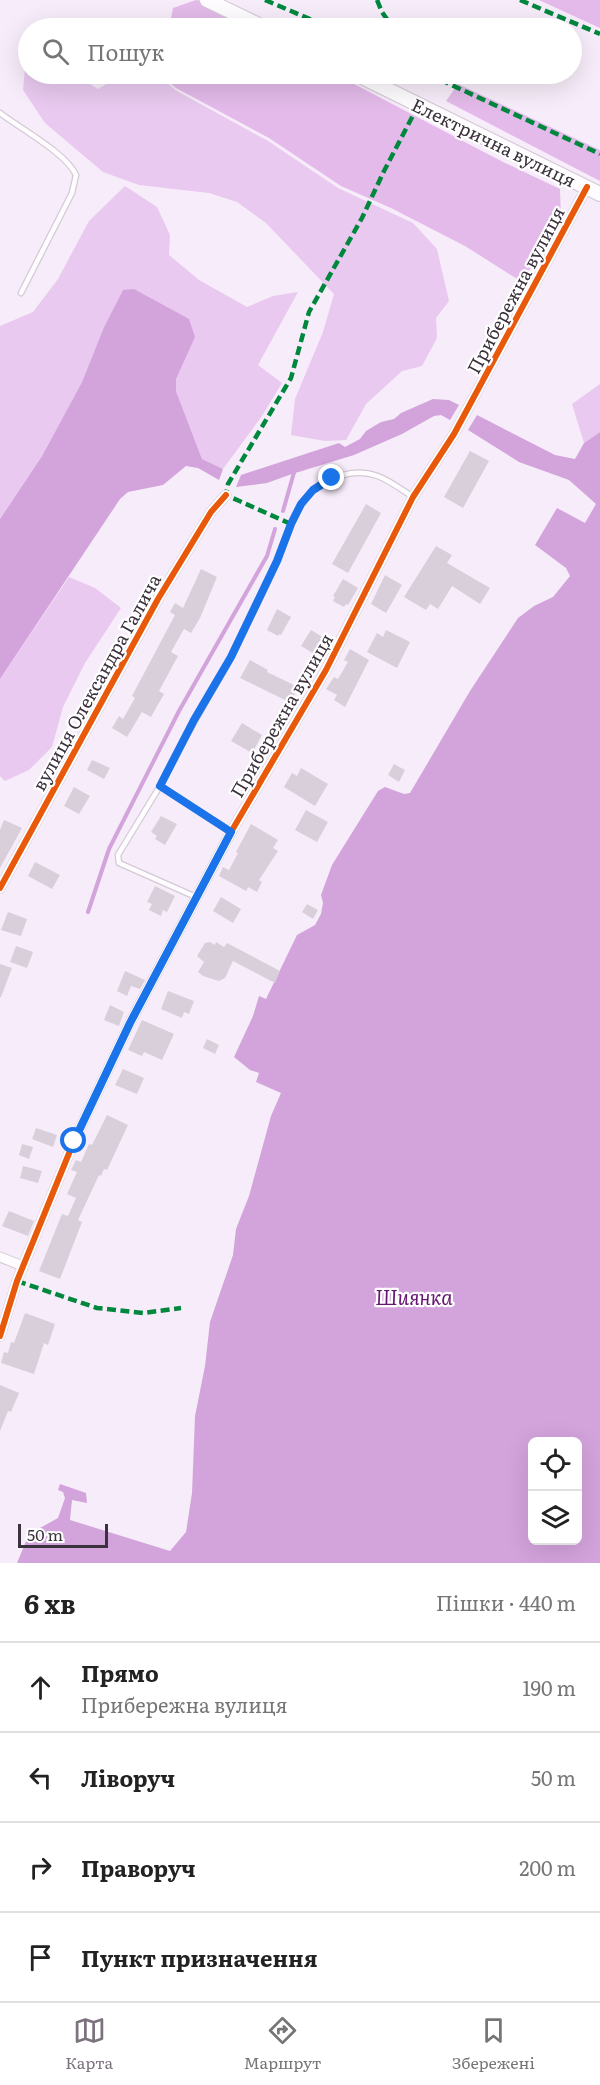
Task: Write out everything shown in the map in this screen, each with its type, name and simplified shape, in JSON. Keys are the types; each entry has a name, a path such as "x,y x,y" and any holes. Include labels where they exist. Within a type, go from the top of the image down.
{"street":[{"path":"207,0 244,18"},
{"name":"Електрична вулиця","path":"376,84 600,194"},
{"name":"Прибережна вулиця","path":"0,1336 23,1266 74,1141 130,1023 231,832 326,670 413,497 454,434 587,187"},
{"name":"вулиця Олександра Галича","path":"0,884 158,598 211,512 226,495"},
{"path":"0,1257 23,1266"}],"lane":[{"path":"0,113 60,155 72,166 76,175 72,193 21,293"},
{"path":"196,897 119,863 118,855 160,786 194,720 231,657 277,561 301,504 313,490 332,478 363,472 377,474 413,497"},
{"path":"160,786 231,832"}],"shaded area":[{"path":"197,0 231,18 171,18 173,8"},
{"path":"539,0 600,0 600,28"},
{"path":"24,84 90,84 98,89 107,84 169,84 175,90 268,141 338,188 413,223 437,249 449,301 436,318 437,338 422,366 402,371 366,404 346,440 325,441 291,435 295,399 323,332 334,294 266,223 237,202 209,193 139,185 103,172 45,123 23,90"},
{"path":"171,84 354,84 503,162 560,189 561,218 522,282 465,246 391,208 341,186 269,138"},
{"path":"458,84 600,150 600,181 446,101"},
{"path":"125,186 157,207 170,235 169,255 199,280 247,307 273,296 298,292 258,365 282,383 262,416 223,469 202,459 176,391 176,379 182,363 123,290 104,327 82,382 42,456 0,519 0,326 33,312 58,279 89,221"},
{"path":"600,384 600,432 584,443 572,404"},
{"path":"69,577 95,588 121,608 85,663 63,707 52,747 29,770 5,781 0,776 0,679"}],"water":[{"path":"134,289 189,319 195,337 176,379 176,391 202,459 223,469 219,480 198,468 186,466 163,485 128,492 120,499 0,679 0,519 42,456 82,382 104,327 123,290"},
{"path":"433,399 449,400 459,405 450,420 441,415 434,416 402,434 354,455 267,483 236,487 241,475 339,443 345,447 360,439 366,431 381,422 394,419 401,413"},
{"name":"Шиянка","path":"477,415 555,455 575,459 584,443 600,432 600,1563 17,1563 29,1534 58,1518 65,1498 63,1492 58,1490 60,1484 86,1493 87,1503 72,1500 70,1520 170,1551 186,1532 192,1493 195,1416 205,1366 210,1322 233,1255 236,1229 249,1196 271,1116 281,1093 256,1082 259,1073 250,1070 234,1057 253,1016 259,996 266,999 297,935 315,925 321,914 323,903 321,895 332,865 378,791 385,787 404,794 410,793 470,691 518,618 534,606 553,597 570,576 566,568 535,545 557,508 585,523 596,504 569,480 519,462 468,430"}],"building":[{"path":"470,451 489,461 463,508 444,497"},
{"path":"366,504 381,513 348,573 332,564"},
{"path":"436,546 452,555 447,563 490,588 480,604 452,586 438,609 430,604 426,610 404,597"},
{"path":"201,569 217,577 200,618 191,633 184,629 171,652 178,656 159,691 164,694 151,717 142,712 127,737 112,728 119,716 123,719 135,698 132,696 175,615 170,612 175,603 183,608"},
{"path":"385,575 402,585 386,613 371,604"},
{"path":"343,579 358,588 348,605 344,607 333,601 335,597 333,596"},
{"path":"277,609 291,617 281,635 278,636 267,630"},
{"path":"311,630 326,639 316,655 301,646"},
{"path":"386,630 410,642 397,668 367,652 377,633 383,637"},
{"path":"350,649 369,660 345,707 334,700 337,695 326,689 334,677 338,679 348,662 344,660"},
{"path":"250,660 268,670 267,672 298,687 291,703 240,678"},
{"path":"242,723 262,735 252,753 231,741"},
{"path":"92,760 110,768 104,779 87,770"},
{"path":"394,764 405,770 399,782 388,775"},
{"path":"301,768 328,784 315,806 284,787 292,773 297,776"},
{"path":"74,787 90,796 79,814 64,806"},
{"path":"306,810 328,822 317,842 295,830"},
{"path":"161,816 177,824 165,845 155,839 157,836 151,832"},
{"path":"4,820 22,828 0,868 0,830"},
{"path":"251,824 278,840 273,848 278,851 259,880 262,882 257,892 248,887 246,891 219,876 223,867 229,870"},
{"path":"35,862 60,875 52,889 28,876"},
{"path":"155,886 175,896 167,912 163,910 161,916 149,910 152,904 147,902"},
{"path":"221,897 241,909 233,923 213,911"},
{"path":"307,904 318,910 313,919 302,912"},
{"path":"8,912 27,919 21,936 1,930"},
{"path":"210,942 215,945 216,942 224,947 227,943 280,971 275,983 233,961 225,978 219,981 203,976 198,972 204,962 197,956 205,943"},
{"path":"16,946 33,952 27,968 10,962"},
{"path":"0,964 12,968 1,997 0,997"},
{"path":"125,971 145,980 140,989 131,986 127,996 117,991"},
{"path":"168,991 194,1001 189,1014 184,1012 182,1018 161,1009"},
{"path":"110,1005 124,1012 119,1026 104,1020"},
{"path":"142,1020 174,1034 162,1060 144,1052 142,1056 128,1050"},
{"path":"207,1039 219,1045 215,1054 203,1048"},
{"path":"123,1069 144,1078 137,1094 115,1085"},
{"path":"107,1115 128,1125 107,1170 104,1169 101,1176 99,1175 78,1220 82,1222 60,1279 39,1271 62,1214 68,1216 76,1198 67,1194 77,1172 71,1170 76,1160 81,1162"},
{"path":"36,1128 57,1135 53,1147 32,1139"},
{"path":"22,1144 33,1147 29,1159 19,1155"},
{"path":"23,1166 42,1171 38,1183 20,1178"},
{"path":"9,1211 34,1221 28,1236 2,1226"},
{"path":"25,1313 55,1324 48,1345 44,1343 34,1374 1,1363 4,1352 8,1353 11,1342 14,1343"},
{"path":"0,1385 19,1393 0,1431"}],"waterway":[{"path":"283,511 295,469"},
{"path":"88,912 109,849 179,711 267,556 275,529"}],"marked path":[{"path":"265,0 307,18"},
{"path":"377,0 386,18"},
{"path":"520,0 562,18"},
{"path":"582,26 600,34"},
{"path":"450,84 600,154"},
{"path":"291,524 226,495 228,484 291,378 309,312 362,218 419,104"},
{"path":"17,1281 97,1308 143,1313 181,1308"}],"cycle path":[{"path":"0,1336 17,1281 74,1141 130,1023 231,832 326,670 413,497 454,434 587,187"},
{"path":"0,888 158,599 211,512 226,495"}],"route":[{"path":"74,1141 130,1023 231,832 160,786 194,720 231,657 277,561 301,504 321,483 332,478"}]}
